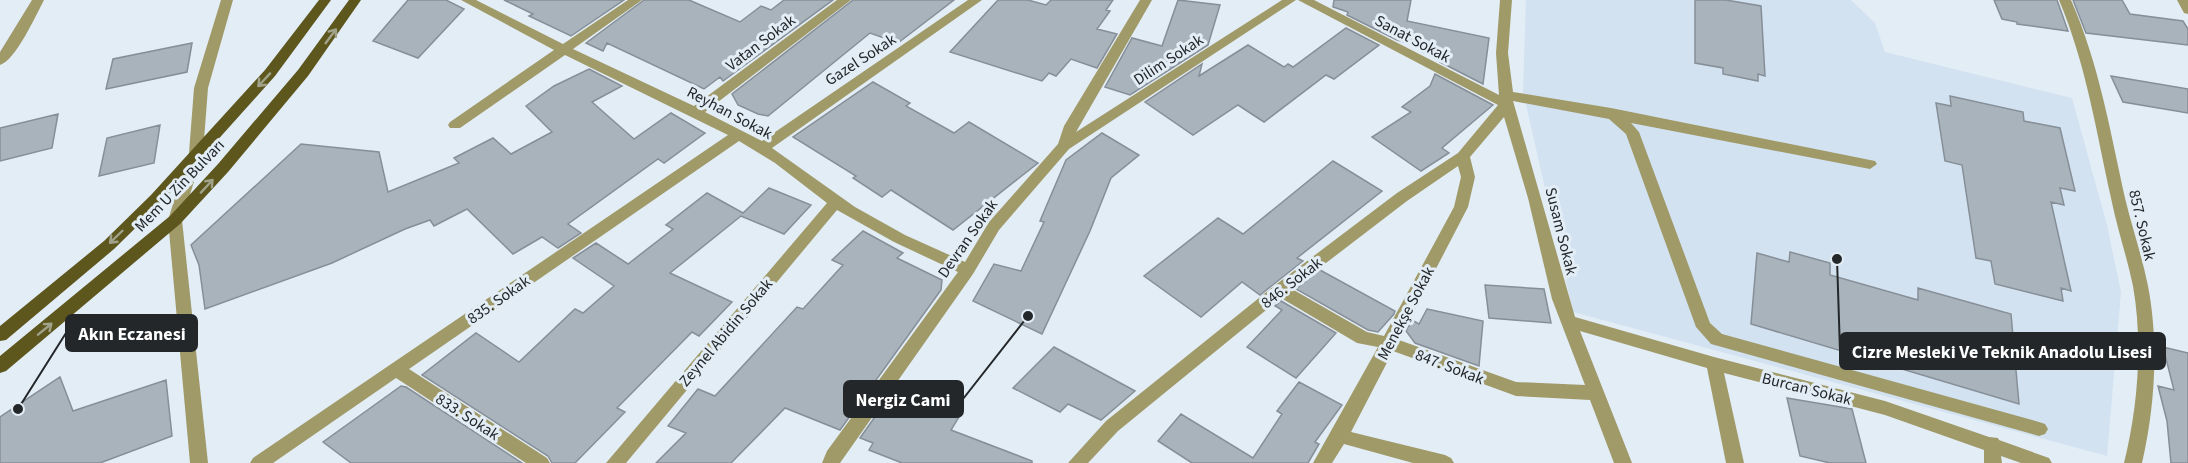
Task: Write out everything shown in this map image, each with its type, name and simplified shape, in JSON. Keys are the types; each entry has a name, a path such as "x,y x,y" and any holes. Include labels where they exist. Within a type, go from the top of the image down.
{"main road":[{"name":"Mem U Zin Bulvarı","path":"0,335 109,245 156,199 270,73 325,0"},
{"name":"Mem U Zin Bulvarı","path":"0,366 175,220 223,168 303,73 355,0"}],"street":[{"path":"0,62 38,0"},
{"path":"199,463 175,220 196,153 201,88 226,0"},
{"name":"Reyhan Sokak","path":"467,0 563,51 695,112 762,148 836,202 937,257 968,270"},
{"path":"455,125 636,0"},
{"name":"Vatan Sokak","path":"695,112 845,0"},
{"name":"Gazel Sokak","path":"762,148 976,0"},
{"name":"Devran Sokak","path":"831,463 833,456 968,270 993,226 1064,146 1071,126 1146,0"},
{"name":"Dilim Sokak","path":"1064,146 1290,0"},
{"name":"Sanat Sokak","path":"1305,0 1506,100 1611,113 1870,164"},
{"name":"Susam Sokak","path":"1506,0 1502,53 1506,100 1568,321 1598,393 1623,463"},
{"name":"857. Sokak","path":"2065,0 2079,30 2098,89 2118,198 2145,312 2142,432 2133,463"},
{"path":"2183,0 2188,10"},
{"name":"846. Sokak","path":"1077,463 1112,426 1280,290 1401,197 1463,156 1506,100"},
{"path":"1611,113 1632,132 1704,327 1717,339 2039,429"},
{"name":"835. Sokak","path":"259,463 737,136"},
{"name":"Menekşe Sokak","path":"1322,463 1340,435 1461,207 1468,177 1463,156"},
{"name":"Zeynel Abidin Sokak","path":"615,463 836,202"},
{"name":"847. Sokak","path":"1280,290 1363,338 1389,343 1516,389 1598,393"},
{"name":"Burcan Sokak","path":"1568,321 1714,364 1885,408 1992,443 2043,463"},
{"path":"1714,364 1735,463"},
{"name":"833. Sokak","path":"395,369 541,463"},
{"path":"1340,435 1361,443 1445,463"},
{"path":"1992,443 1993,463"}],"shaded area":[{"path":"1526,0 1851,0 1875,23 1885,52 2072,98 2107,225 2121,292 2107,456 1573,312 1523,91"}],"building":[{"path":"408,0 446,0 464,9 418,58 373,41"},
{"path":"504,0 624,0 571,36 529,16 533,14"},
{"path":"644,0 689,0 740,22 761,6 771,10 784,0 833,0 723,81 720,77 704,89 607,43 603,51 586,43"},
{"path":"853,0 954,0 898,43 870,33 768,116 738,105 732,94"},
{"path":"998,0 1028,0 1046,5 1051,0 1113,0 1106,10 1110,11 1097,29 1117,34 1097,68 1071,59 1056,76 1049,73 1042,81 950,52"},
{"path":"1178,0 1220,5 1208,45 1130,95 1105,87 1132,38 1162,46"},
{"path":"1334,0 1411,0 1407,21 1489,38 1483,84 1440,62 1441,58 1422,52 1423,47 1397,40 1347,15 1348,12 1333,7"},
{"path":"1695,0 1726,0 1761,6 1765,76 1758,74 1758,81 1723,74 1723,68 1695,63"},
{"path":"1994,0 2057,0 2068,31 2017,24 2017,22 2002,19"},
{"path":"2073,0 2122,0 2130,14 2183,21 2188,29 2188,45 2086,33"},
{"path":"1346,28 1379,45 1334,79 1326,75 1264,122 1238,105 1193,135 1145,102 1202,64 1199,76 1248,45 1284,67 1288,64 1293,67"},
{"path":"192,43 187,72 106,89 113,59"},
{"path":"589,69 622,86 592,102 634,139 671,113 705,133 664,163 658,159 568,224 581,233 558,248 542,237 513,254 467,209 434,226 430,220 405,229 332,263 205,309 199,265 191,245 301,144 379,152 388,192 459,163 454,158 493,138 511,154 552,132 526,106 554,86"},
{"path":"1435,74 1493,105 1442,148 1449,153 1421,171 1372,137 1411,112 1402,107 1430,86"},
{"path":"2111,76 2188,89 2188,113 2123,102"},
{"path":"873,82 910,103 906,106 954,133 969,122 1038,163 953,230 891,190 882,197 853,178 856,176 793,137"},
{"path":"1950,96 2023,112 2024,121 2060,128 2075,191 2060,188 2064,205 2051,202 2071,291 2061,288 2063,301 1995,284 1991,261 1976,258 1962,165 1945,161 1936,103 1951,106"},
{"path":"58,114 52,148 0,161 0,128"},
{"path":"160,125 154,163 99,176 107,138"},
{"path":"1102,133 1139,155 1111,178 1090,231 1042,334 973,301 994,264 1021,271 1044,222 1040,221 1066,160"},
{"path":"1333,161 1382,191 1297,258 1303,261 1260,295 1242,282 1201,317 1144,276 1218,218 1243,234"},
{"path":"769,188 811,205 784,234 741,216 670,273 732,302 699,336 692,332 617,408 625,412 575,463 552,463 548,456 422,375 476,333 519,362 575,309 583,313 614,286 573,258 596,243 628,264 673,229 666,225 707,193 743,213"},
{"path":"863,231 903,253 897,258 942,280 941,290 840,430 785,408 731,463 656,463 686,433 668,426 698,389 715,396 797,307 803,309 843,265 832,260"},
{"path":"1790,252 1830,263 1830,275 1918,300 1918,288 2011,314 2019,404 1751,324 1757,253 1789,262"},
{"path":"1320,270 1395,311 1394,314 1378,332 1368,330 1296,289"},
{"path":"1485,285 1544,289 1551,323 1489,318"},
{"path":"1281,301 1336,333 1296,378 1247,347 1282,310 1275,306"},
{"path":"1427,309 1483,321 1479,366 1415,343 1406,331 1412,320 1419,324"},
{"path":"1054,347 1135,391 1101,420 1068,404 1060,412 1013,388"},
{"path":"2163,347 2188,353 2188,463 2171,463 2167,421 2158,386 2174,390"},
{"path":"60,377 73,411 166,380 172,436 100,463 0,463 0,417"},
{"path":"1299,382 1342,405 1315,442 1319,444 1308,463 1192,463 1158,441 1181,414 1253,458 1282,414 1277,411"},
{"path":"401,386 406,387 522,463 351,463 323,442"},
{"path":"896,387 962,412 951,430 1032,461 1032,463 902,463 869,450 873,443 860,438"},
{"path":"1787,398 1852,409 1866,463 1830,463 1800,456"}],"place":[{"name":"Cizre Mesleki Ve Teknik Anadolu Lisesi","path":"1837,259"},
{"name":"Nergiz Cami","path":"1028,316"},
{"name":"Akın Eczanesi","path":"18,409"}]}
